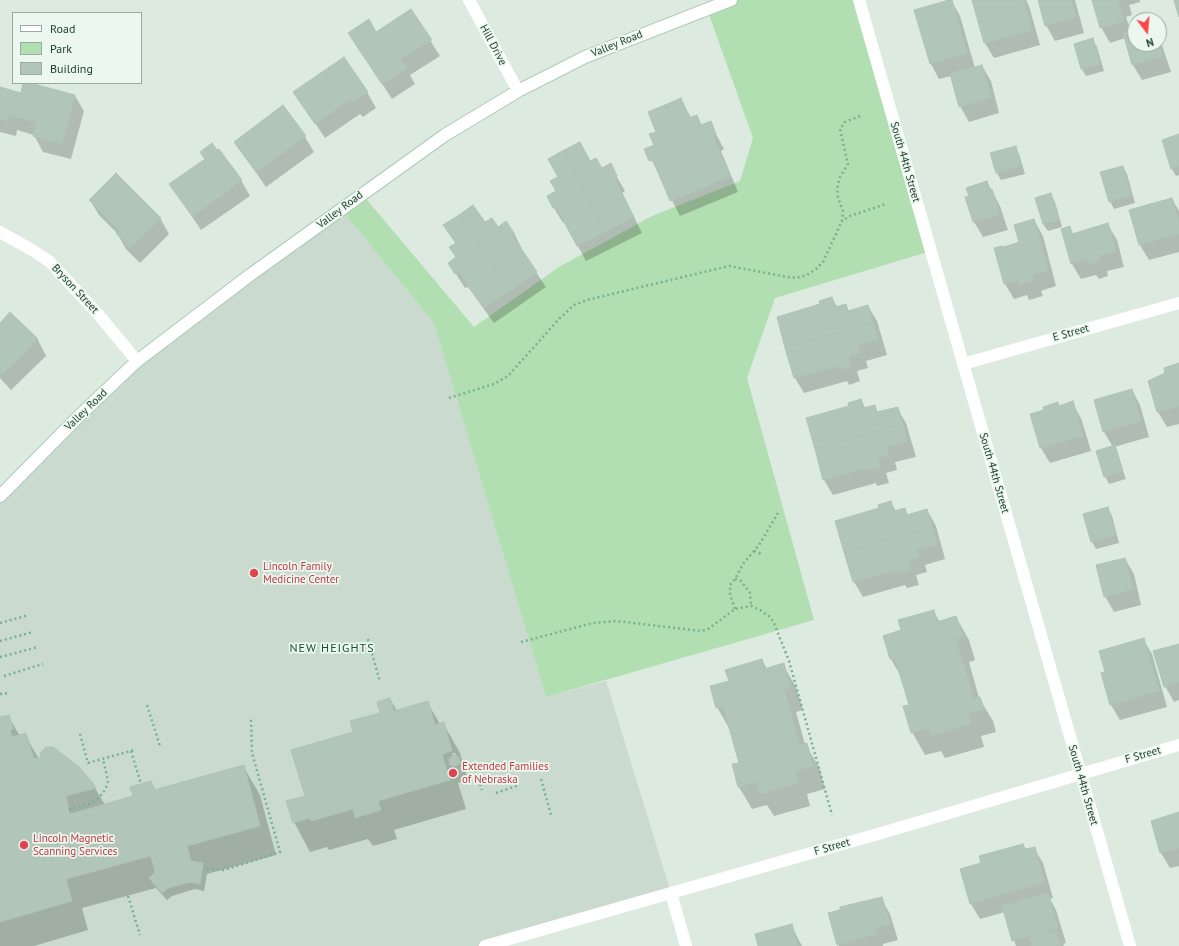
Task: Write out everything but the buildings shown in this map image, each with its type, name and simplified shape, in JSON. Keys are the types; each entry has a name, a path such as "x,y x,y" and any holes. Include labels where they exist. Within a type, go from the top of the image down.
{"street":[{"name":"Hill Drive","path":"469,0 518,91"},
{"name":"Valley Road","path":"0,496 79,416 137,361 244,279 445,135 518,91 585,57 731,0"},
{"name":"South 44th Street","path":"858,0 1130,946"},
{"name":"Bryson Street","path":"0,232 49,261 98,314 137,361"},
{"name":"E Street","path":"963,364 1179,303"},
{"name":"F Street","path":"485,946 1179,745"},
{"path":"671,893 686,946"}],"path":[{"path":"449,398 494,384 508,376 574,304 728,266 796,278 807,275 816,269 823,262 842,221 843,211 838,198 837,189 840,177 848,164 840,129 845,122 860,116"},
{"path":"842,221 850,216 886,204"},
{"path":"735,609 730,595 730,585 778,513"},
{"path":"754,551 762,554"},
{"path":"735,579 741,581 750,592 750,606"},
{"path":"521,642 594,623 617,621 694,632 708,629 735,609 750,606 770,617 788,661 832,815"},
{"path":"0,623 29,616"},
{"path":"0,641 33,632"},
{"path":"368,639 380,682"},
{"path":"0,657 38,647"},
{"path":"4,676 42,664"},
{"path":"0,694 9,693"},
{"path":"147,705 160,746"},
{"path":"207,869 224,870 280,852 252,754 251,718"},
{"path":"80,734 88,763 133,751 141,784"},
{"path":"69,810 91,804 98,799 105,790 108,781 103,759"},
{"path":"475,770 482,790"},
{"path":"541,779 551,815"},
{"path":"496,793 519,785"},
{"path":"128,896 140,935"}],"shaded area":[{"name":"Lincoln Family Medicine Center","path":"341,209 434,323 546,697 606,681 671,893 485,946 0,946 0,496 137,361"}],"green space":[{"path":"731,0 859,0 931,251 775,298 747,378 814,620 546,697 434,323 341,209 362,194 474,327 559,267 652,216 740,181 753,138 707,9"}],"place":[{"name":"Lincoln Family Medicine Center","path":"254,573"},
{"name":"Extended Families of Nebraska","path":"453,773"},
{"name":"Lincoln Magnetic Scanning Services","path":"24,845"}],"district":[{"name":"NEW HEIGHTS","path":"332,649"}]}
